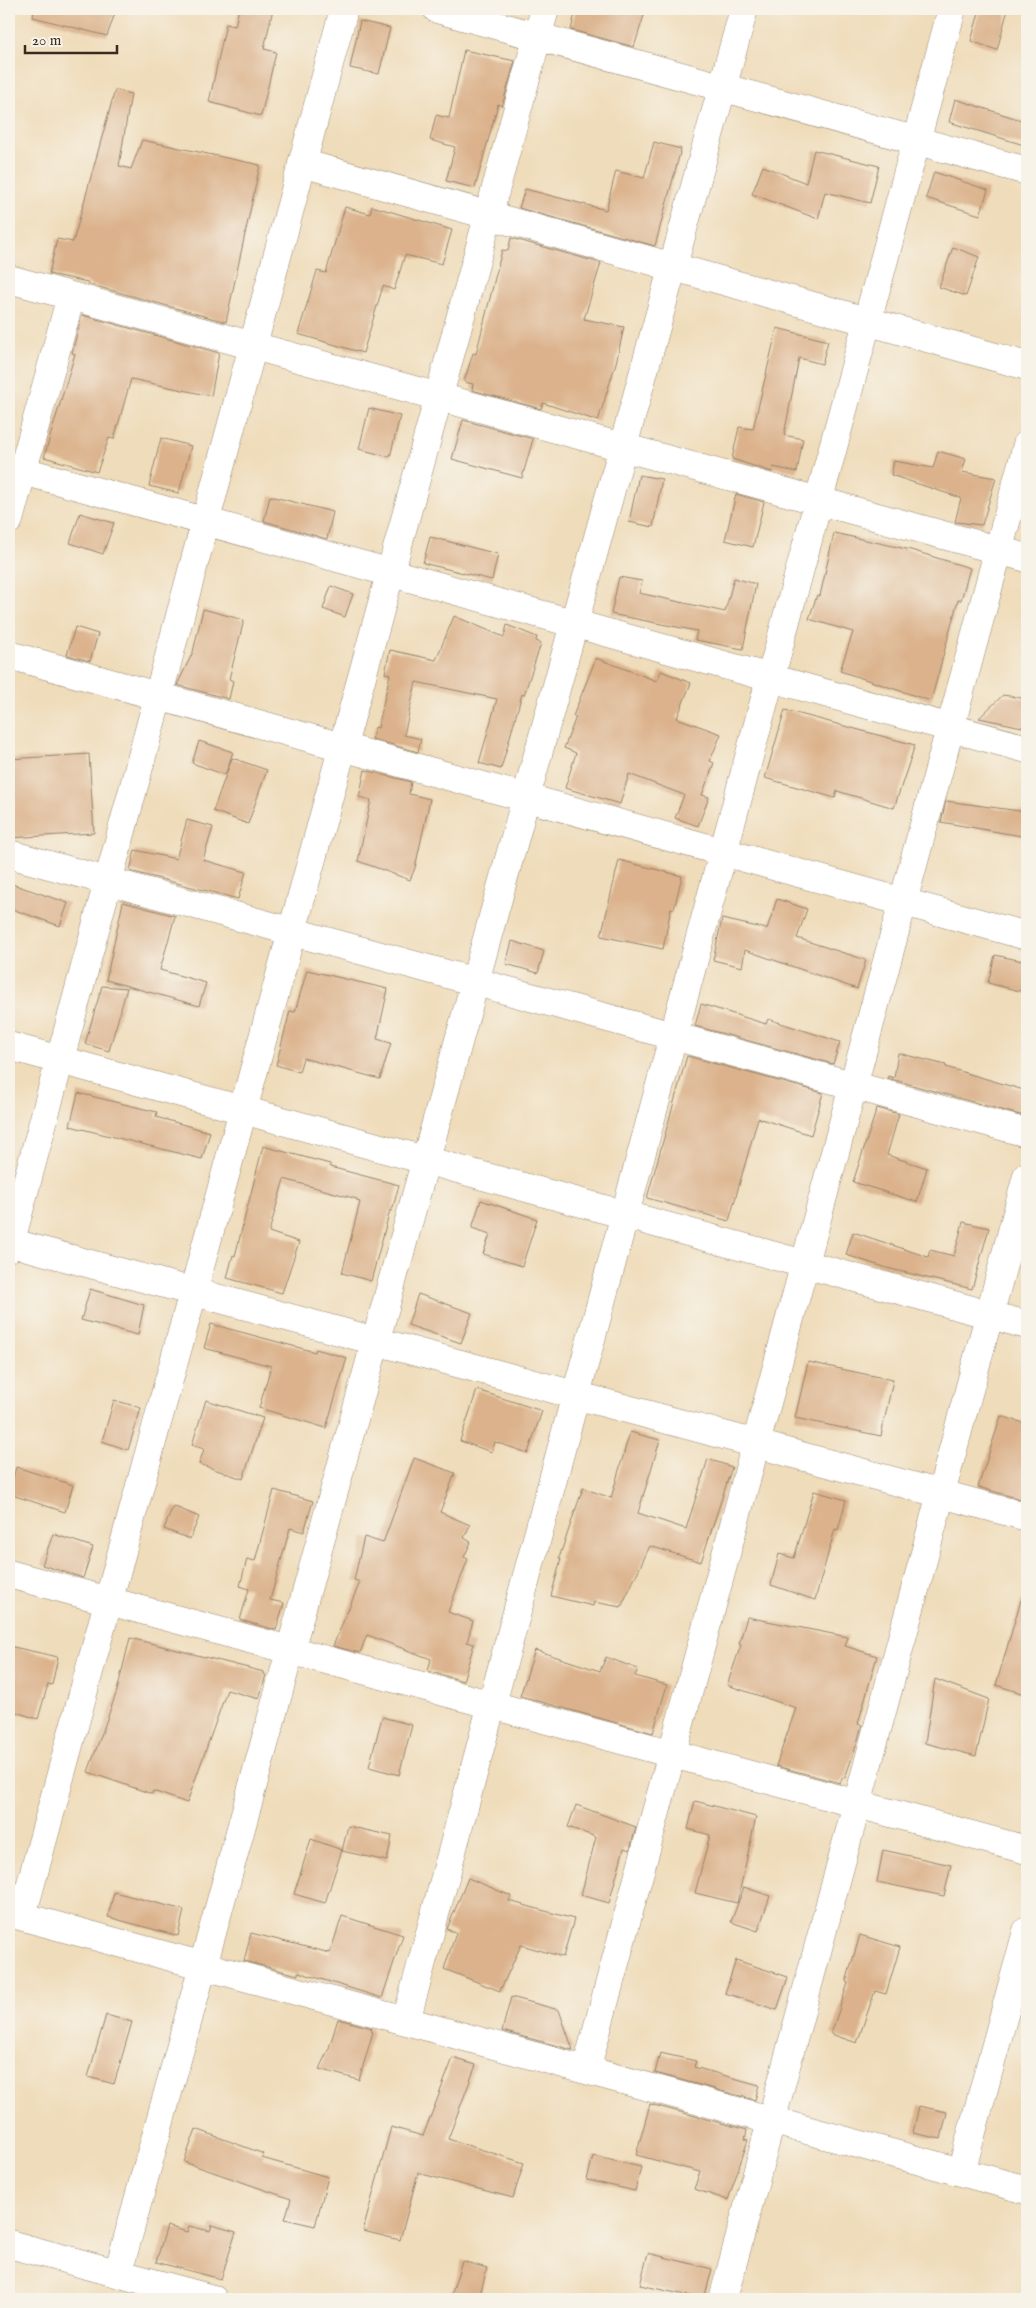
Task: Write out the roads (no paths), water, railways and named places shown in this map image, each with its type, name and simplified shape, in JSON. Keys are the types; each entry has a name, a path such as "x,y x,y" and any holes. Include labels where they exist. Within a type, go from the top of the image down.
{"street":[{"path":"344,9 61,1060 9,1244 193,1291 1027,1517"},
{"path":"437,9 1027,171"},
{"path":"544,9 108,1601 15,1915 1027,2190"},
{"path":"118,2273 744,9"},
{"path":"406,2021 952,9"},
{"path":"302,163 1027,366"},
{"path":"9,279 1027,558"},
{"path":"9,520 16,469 71,296"},
{"path":"586,2070 1027,444"},
{"path":"16,469 1027,749"},
{"path":"9,655 1027,936"},
{"path":"9,854 1027,1133"},
{"path":"9,1046 1027,1325"},
{"path":"723,2299 1027,1176"},
{"path":"9,1574 1027,1850"},
{"path":"961,2172 1027,1931"},
{"path":"9,2244 213,2299"}]}
